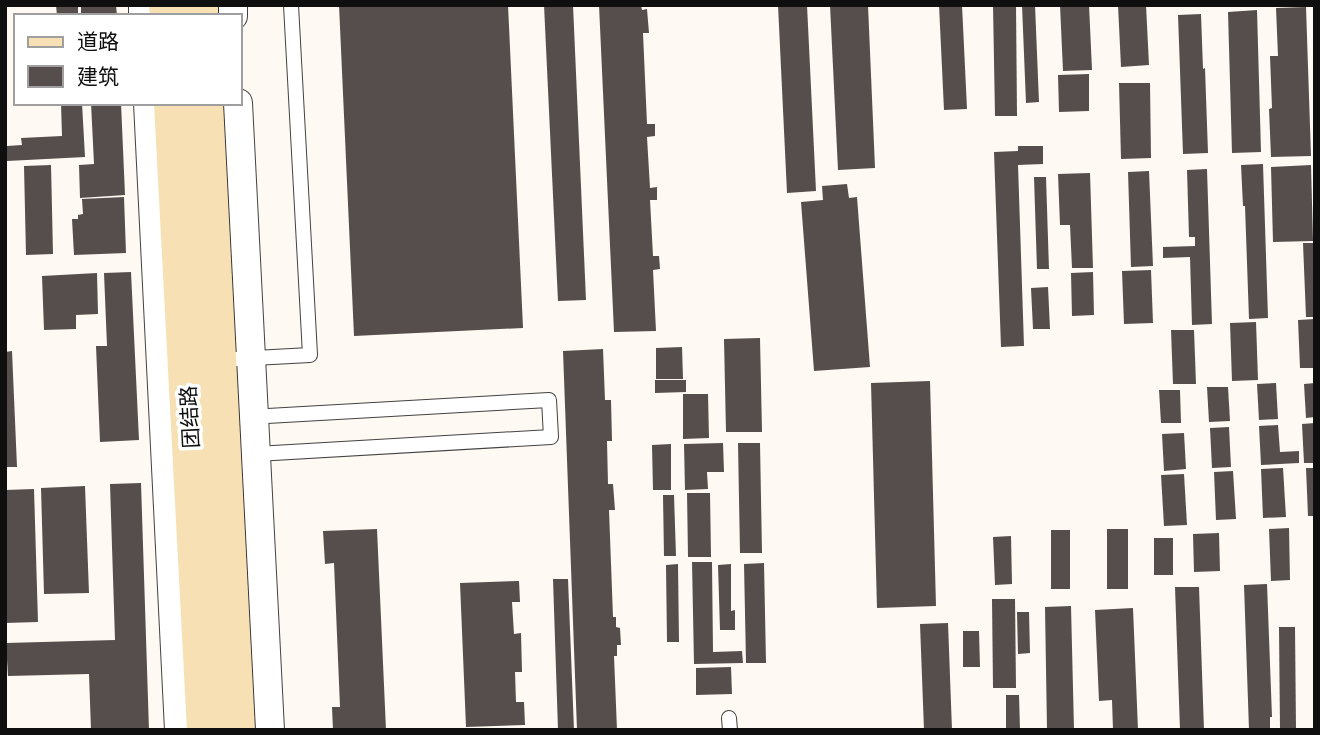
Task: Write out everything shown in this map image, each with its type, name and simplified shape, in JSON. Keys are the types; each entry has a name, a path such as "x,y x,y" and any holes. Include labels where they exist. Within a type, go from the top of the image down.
{"main road":[{"name":"团结路","path":"173,105 206,730"},
{"name":"团结路","path":"204,105 234,359 237,417 236,730"}],"street":[{"path":"148,105 179,730"},
{"path":"234,359 238,105"},
{"path":"237,417 256,454 270,730"}],"lane":[{"path":"234,359 310,355 291,5"},
{"path":"237,417 549,400 551,437 256,454"}],"building":[{"path":"56,5 78,5 78,14 57,14"},
{"path":"81,5 116,5 117,14 81,14"},
{"path":"339,5 508,5 523,328 354,336"},
{"path":"544,5 573,5 586,300 558,301"},
{"path":"599,5 641,5 642,10 647,9 649,33 643,33 647,124 655,124 655,136 647,137 650,188 657,187 657,200 650,200 653,256 659,256 660,269 653,270 656,331 614,332"},
{"path":"778,5 807,5 816,191 787,193"},
{"path":"830,5 868,5 875,168 838,170"},
{"path":"939,5 962,5 967,109 944,110"},
{"path":"993,5 1016,5 1017,116 995,116"},
{"path":"1022,5 1035,5 1039,102 1026,103"},
{"path":"1060,5 1089,5 1092,70 1063,71"},
{"path":"1118,5 1146,5 1149,65 1121,67"},
{"path":"1306,7 1311,156 1271,157 1270,56 1278,56 1276,8"},
{"path":"1257,10 1261,152 1232,153 1228,12"},
{"path":"1201,14 1208,153 1183,154 1178,15"},
{"path":"1089,74 1089,111 1059,112 1058,75"},
{"path":"1119,83 1150,83 1151,158 1121,159"},
{"path":"61,105 82,105 85,157 7,161 7,146 22,145 21,138 62,136"},
{"path":"91,105 121,105 125,195 80,198 79,165 94,164"},
{"path":"1018,146 1043,146 1043,164 1018,165 1024,346 1001,347 994,152 1018,151"},
{"path":"1263,164 1268,318 1249,319 1241,165"},
{"path":"51,165 53,254 26,255 24,166"},
{"path":"1311,165 1313,241 1273,242 1271,167"},
{"path":"1207,169 1212,324 1192,325 1190,257 1163,258 1163,247 1195,246 1195,237 1189,237 1187,170"},
{"path":"1149,171 1153,266 1131,267 1128,172"},
{"path":"1090,173 1093,268 1072,268 1070,225 1060,225 1058,174"},
{"path":"1034,177 1046,177 1049,269 1037,269"},
{"path":"847,184 849,198 857,197 870,367 814,371 801,202 823,200 822,186"},
{"path":"124,197 126,253 74,255 72,219 78,219 78,215 83,214 82,199"},
{"path":"1303,243 1315,243 1315,317 1306,317"},
{"path":"1151,270 1153,323 1124,324 1122,271"},
{"path":"131,272 139,440 100,442 96,346 107,346 104,273"},
{"path":"1093,272 1094,315 1072,316 1071,273"},
{"path":"97,273 98,314 76,315 76,329 44,330 42,276"},
{"path":"1048,287 1050,329 1033,329 1031,288"},
{"path":"1315,319 1315,368 1300,368 1298,320"},
{"path":"1256,322 1258,380 1232,381 1230,323"},
{"path":"1171,330 1194,330 1196,384 1173,384"},
{"path":"760,338 762,432 726,432 724,339"},
{"path":"682,347 683,379 656,379 656,348"},
{"path":"603,349 605,400 611,400 612,441 607,441 608,484 613,484 615,510 609,510 613,617 616,617 616,627 620,628 621,645 617,645 617,656 614,656 617,730 577,730 563,351"},
{"path":"12,351 17,467 5,467 5,352"},
{"path":"655,380 686,380 686,392 655,393"},
{"path":"930,381 936,606 877,608 871,383"},
{"path":"1276,383 1278,419 1259,420 1257,384"},
{"path":"1315,383 1315,417 1306,418 1304,384"},
{"path":"1207,387 1228,387 1230,421 1209,422"},
{"path":"1159,390 1180,390 1181,423 1161,423"},
{"path":"683,394 708,394 709,438 683,439"},
{"path":"1315,423 1315,463 1304,463 1302,424"},
{"path":"1278,425 1280,452 1299,451 1299,463 1261,465 1259,426"},
{"path":"1229,427 1231,467 1212,468 1210,428"},
{"path":"1184,433 1186,469 1164,471 1162,434"},
{"path":"723,443 724,472 707,472 708,489 685,490 684,444"},
{"path":"738,443 760,443 762,553 740,553"},
{"path":"671,444 671,490 653,490 652,445"},
{"path":"1283,468 1286,517 1263,518 1261,469"},
{"path":"1306,468 1315,468 1315,516 1308,516"},
{"path":"1233,471 1236,519 1216,520 1214,472"},
{"path":"1184,474 1187,525 1164,526 1161,475"},
{"path":"141,483 149,730 91,730 89,674 8,676 6,643 115,640 110,484"},
{"path":"85,486 89,593 44,594 41,488"},
{"path":"34,489 38,622 5,623 5,490"},
{"path":"687,493 710,493 711,557 688,557"},
{"path":"663,495 674,495 676,556 664,556"},
{"path":"1289,528 1290,580 1271,581 1269,529"},
{"path":"377,529 386,730 333,730 332,707 340,707 334,563 325,564 323,531"},
{"path":"1107,529 1128,529 1128,589 1107,589"},
{"path":"1051,530 1070,530 1070,589 1051,589"},
{"path":"1219,533 1220,571 1194,572 1193,534"},
{"path":"1011,536 1012,584 995,585 993,537"},
{"path":"1154,538 1173,538 1173,575 1154,575"},
{"path":"692,562 712,562 713,652 742,651 743,663 694,664"},
{"path":"764,563 766,663 746,663 744,564"},
{"path":"678,564 679,642 667,642 666,565"},
{"path":"731,564 731,611 735,610 735,630 720,630 718,565"},
{"path":"553,579 568,579 574,730 558,730"},
{"path":"519,581 520,602 512,602 514,634 521,633 522,672 515,672 516,702 524,702 525,725 466,727 460,583"},
{"path":"1267,584 1272,717 1270,730 1249,730 1244,585"},
{"path":"1175,587 1199,587 1204,730 1180,730"},
{"path":"992,599 1015,599 1016,688 993,688"},
{"path":"1071,606 1074,730 1047,730 1045,607"},
{"path":"1133,608 1138,730 1113,730 1112,700 1099,701 1095,610"},
{"path":"1017,612 1029,612 1030,653 1018,654"},
{"path":"948,623 952,730 924,730 920,624"},
{"path":"1279,627 1295,627 1296,730 1280,730"},
{"path":"963,631 979,631 980,667 963,667"},
{"path":"731,667 732,694 696,695 696,668"},
{"path":"1006,695 1019,695 1020,730 1006,730"}]}
